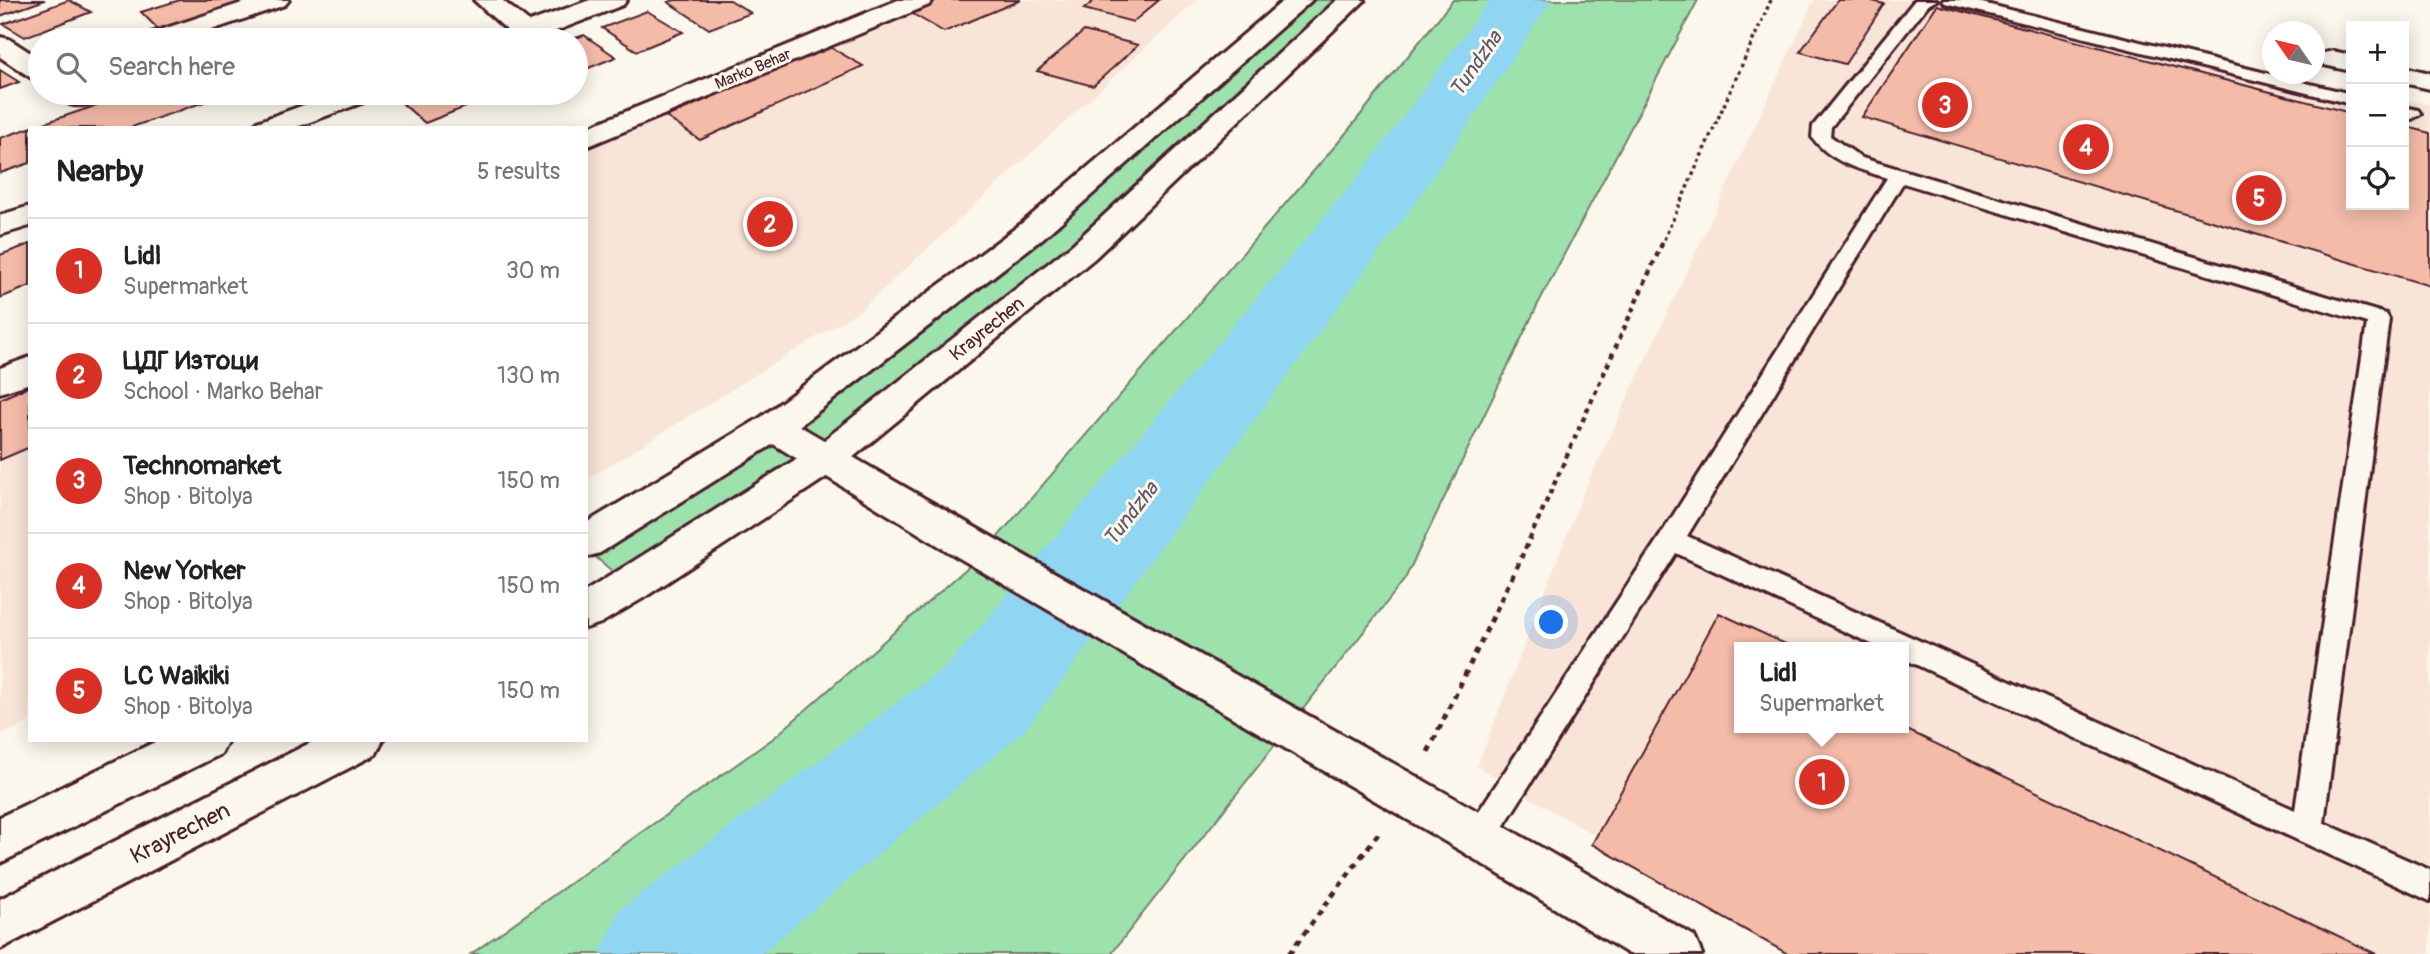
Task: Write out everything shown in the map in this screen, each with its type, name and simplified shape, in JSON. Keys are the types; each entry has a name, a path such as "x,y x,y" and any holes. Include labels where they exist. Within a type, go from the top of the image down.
{"street":[{"path":"193,28 276,0"},
{"path":"487,0 509,28"},
{"path":"537,28 614,0"},
{"name":"Marko Behar","path":"588,137 920,0"},
{"path":"588,541 773,427 1032,231 1300,0"},
{"name":"Krayrechen","path":"588,610 630,586 827,458 1084,251 1352,0"},
{"path":"0,45 28,63"},
{"path":"2409,76 2430,81"},
{"path":"272,126 329,105"},
{"path":"0,226 28,216"},
{"path":"0,381 28,370"},
{"path":"773,427 962,541 1480,836 1676,954"},
{"path":"0,841 201,742"},
{"name":"Krayrechen","path":"0,925 356,742"}],"lane":[{"path":"1929,0 1923,1 1822,126 1821,137 1830,147 1855,162 2378,319 2308,830"},
{"path":"1951,0 2346,98"},
{"path":"1480,836 1671,540 1898,175"},
{"path":"1671,540 1893,642"},
{"path":"1909,649 2430,886"}],"path":[{"path":"1289,954 1507,590 1771,0"}],"shaded area":[{"path":"920,0 1197,0 862,309 588,479 588,137"},
{"path":"1814,0 1980,0 2262,69 2262,84 2325,84 2346,88 2346,210 2409,210 2409,100 2430,105 2430,954 1799,954 1477,767 1584,491"},
{"path":"28,370 28,723 0,735 0,381"}],"green space":[{"path":"1299,0 1352,0 1084,251 630,586 588,551 588,548 773,427"},
{"path":"1453,0 1698,0 1538,304 1405,579 1111,954 471,954 775,737 984,553 1342,138"}],"building":[{"path":"0,0 45,0 0,16"},
{"path":"69,0 91,12 49,28 28,28 28,36 25,37 3,24"},
{"path":"180,0 236,0 240,4 165,28 157,28 141,12"},
{"path":"730,0 751,13 709,29 668,2"},
{"path":"931,0 1021,0 944,32 906,10"},
{"path":"1095,0 1159,0 1133,22 1084,9"},
{"path":"1838,0 1868,0 1884,4 1845,64 1800,52"},
{"path":"1937,5 2346,112 2346,210 2409,210 2409,127 2430,133 2430,286 1862,117"},
{"path":"647,11 683,32 637,51 602,28"},
{"path":"1084,31 1138,45 1093,86 1037,71"},
{"path":"588,38 616,57 588,68"},
{"path":"828,46 863,66 700,140 666,117"},
{"path":"0,70 19,82 0,89"},
{"path":"98,105 195,105 135,126 35,126"},
{"path":"404,105 471,105 425,123"},
{"path":"28,129 28,164 0,173 0,138"},
{"path":"28,245 28,287 0,298 0,255"},
{"path":"28,387 28,448 0,460 0,399"},
{"path":"1719,613 1781,642 1734,642 1734,733 1909,733 1909,731 2376,954 1788,954 1592,844"}],"waterway":[{"name":"Tundzha","path":"664,954 988,696 1389,187 1521,0"}],"place":[{"name":"Technomarket","path":"1945,105"},
{"name":"New Yorker","path":"2086,147"},
{"name":"LC Waikiki","path":"2259,198"},
{"name":"ЦДГ Изтоци","path":"770,224"},
{"name":"Lidl","path":"1822,782"}]}
